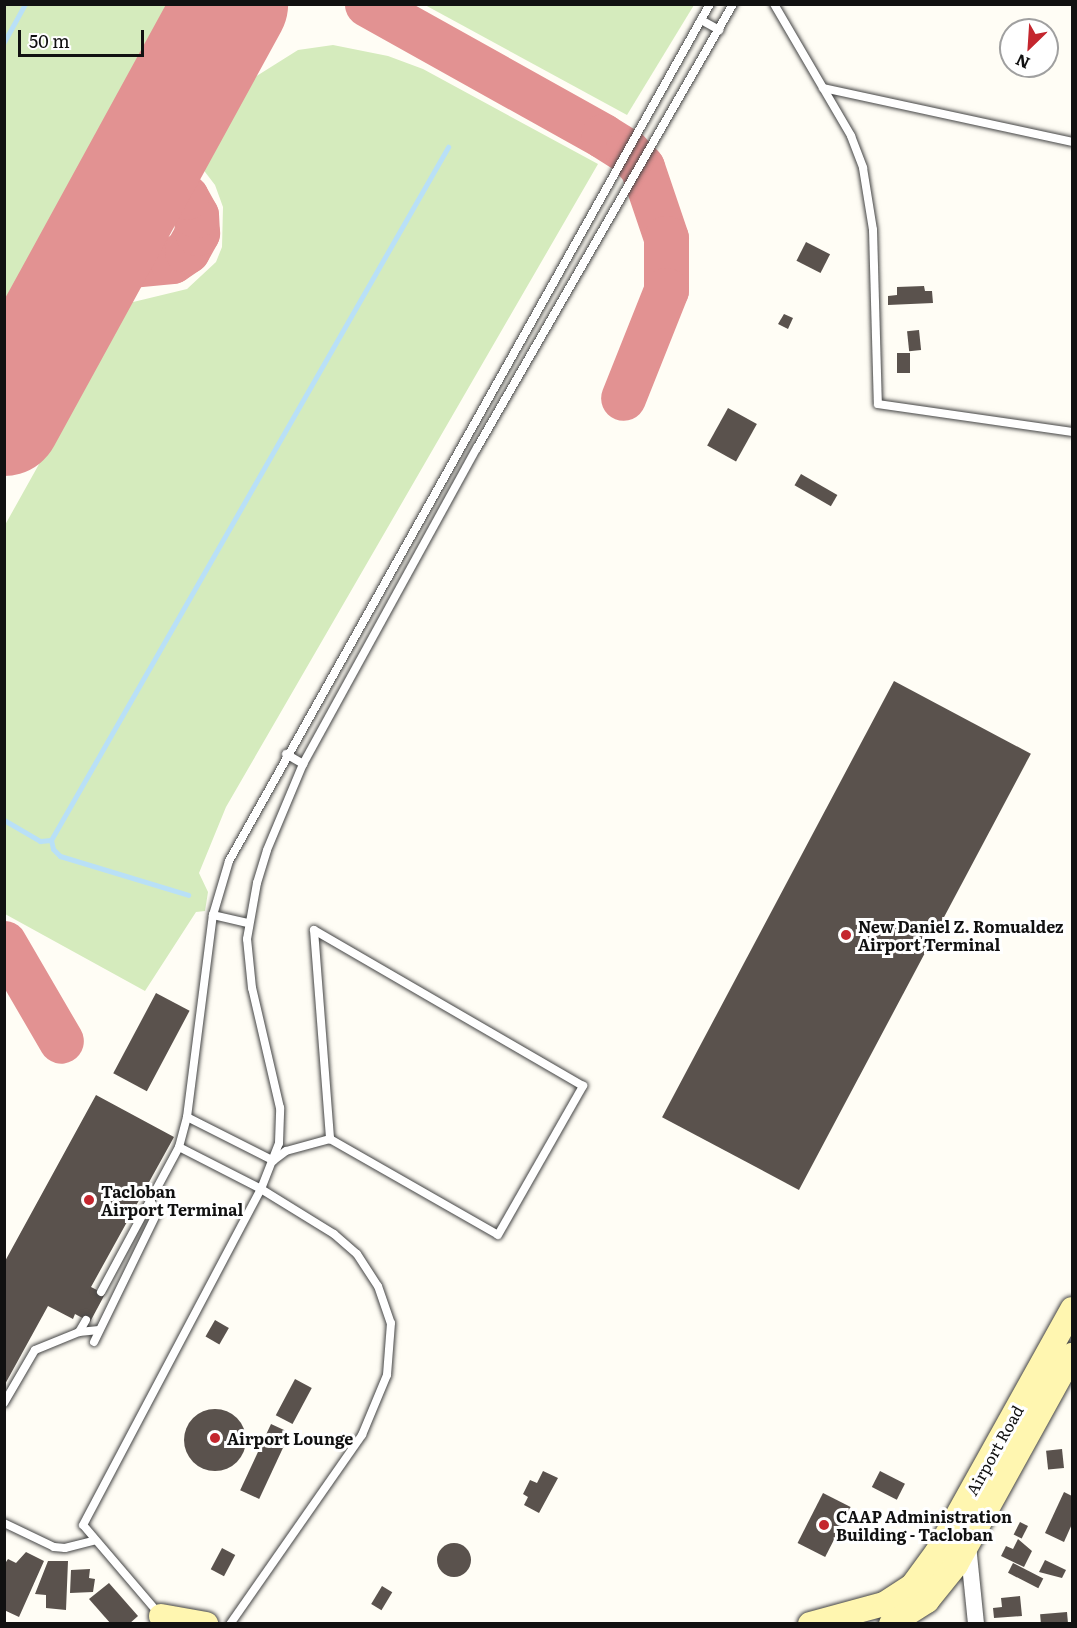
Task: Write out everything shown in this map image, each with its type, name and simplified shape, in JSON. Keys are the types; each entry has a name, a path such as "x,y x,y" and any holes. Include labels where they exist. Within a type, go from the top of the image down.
{"main road":[{"name":"Airport Road","path":"958,1539 1072,1309"},
{"name":"Airport Road","path":"891,1623 920,1593 958,1539 1072,1355"},
{"name":"Airport Road","path":"810,1623 920,1593"},
{"path":"164,1620 206,1623"}],"street":[{"path":"958,1539 976,1623"}],"lane":[{"path":"101,1292 179,1147 187,1117 213,915 229,861 286,754 710,4"},
{"path":"164,1620 84,1530 84,1518 274,1161 281,1126 280,1108 248,965 248,923 267,850 303,764 477,448 733,4"},
{"path":"774,4 851,136 869,193 873,230 878,405 1072,432"},
{"path":"701,20 719,30"},
{"path":"823,88 1072,142"},
{"path":"463,440 477,448"},
{"path":"286,754 303,764"},
{"path":"213,915 248,923"},
{"path":"274,1161 286,1151 330,1139 498,1235 583,1086 314,930 330,1139"},
{"path":"187,1117 274,1161"},
{"path":"179,1147 261,1189 334,1234 357,1254 387,1304 392,1345 387,1375 362,1435 230,1623"},
{"path":"94,1342 157,1213 150,1200"},
{"path":"79,1332 86,1320"},
{"path":"4,1403 35,1350 79,1332 99,1330"},
{"path":"4,1523 54,1547 94,1541"}],"green space":[{"path":"4,5 170,5 5,306"},
{"path":"425,5 694,5 627,115"},
{"path":"333,45 388,56 423,69 598,164 226,807 199,873 208,892 205,911 196,912 145,991 5,914 5,525 129,303 187,289 216,262 222,247 223,207 215,185 202,168 255,77 298,50"}],"building":[{"path":"806,242 830,254 821,273 796,261"},
{"path":"924,286 925,291 932,291 933,303 888,305 888,296 897,295 897,287"},
{"path":"784,314 793,318 788,329 778,324"},
{"path":"919,330 921,350 909,351 907,331"},
{"path":"897,353 910,353 910,373 897,373"},
{"path":"728,408 757,424 736,462 707,446"},
{"path":"801,474 837,495 831,506 794,485"},
{"name":"New Daniel Z. Romualdez Airport Terminal","path":"894,681 1031,754 799,1190 662,1117"},
{"path":"156,993 190,1011 147,1091 113,1073"},
{"name":"Tacloban Airport Terminal","path":"96,1095 174,1137 91,1287 105,1294 90,1322 75,1314 73,1319 48,1306 4,1386 4,1263"},
{"path":"215,1320 229,1328 219,1344 206,1336"},
{"path":"295,1379 312,1388 293,1424 276,1415"},
{"name":"Airport Lounge","path":"215,1409 227,1411 237,1418 244,1428 246,1440 244,1452 237,1462 227,1469 215,1471 203,1469 193,1462 186,1452 184,1440 186,1428 193,1418 203,1411"},
{"path":"271,1424 290,1433 259,1499 240,1490"},
{"path":"1062,1449 1064,1468 1048,1470 1046,1451"},
{"path":"543,1471 558,1478 539,1513 524,1505 528,1497 523,1494 530,1480 537,1483"},
{"path":"880,1471 905,1484 897,1500 872,1487"},
{"path":"1064,1492 1072,1496 1072,1524 1064,1542 1045,1533"},
{"name":"CAAP Administration Building - Tacloban","path":"823,1493 851,1507 825,1557 798,1543"},
{"path":"1020,1522 1028,1526 1022,1539 1014,1534"},
{"path":"1018,1539 1032,1551 1024,1567 1001,1556 1006,1546 1013,1549"},
{"path":"454,1543 466,1548 471,1560 466,1572 454,1577 442,1572 437,1560 442,1548"},
{"path":"222,1548 235,1555 224,1576 211,1569"},
{"path":"26,1552 44,1561 19,1617 4,1610 4,1565 8,1559 16,1563"},
{"path":"1045,1560 1066,1570 1062,1578 1039,1572"},
{"path":"48,1561 68,1561 66,1610 46,1608 46,1595 35,1594"},
{"path":"1013,1563 1043,1578 1038,1588 1008,1573"},
{"path":"90,1569 89,1578 95,1579 93,1592 70,1593 71,1570"},
{"path":"109,1583 138,1616 129,1624 111,1624 89,1599"},
{"path":"382,1586 392,1592 381,1610 371,1604"},
{"path":"1020,1596 1022,1616 994,1618 993,1608 1002,1607 1001,1598"},
{"path":"1067,1612 1068,1624 1041,1624 1040,1614"}],"waterway":[{"path":"4,42 25,4"},
{"path":"4,820 40,841 51,840 448,147"},
{"path":"51,840 53,849 60,856 188,895"}],"taxiway":[{"path":"367,4 603,136 627,151 642,167 666,238 666,290 623,398"},
{"path":"81,281 109,267 172,261 187,251 197,233 196,215 186,197 156,187 135,196 114,220"},
{"path":"4,943 61,1041"}],"runway":[{"path":"4,419 231,4"}],"place":[{"name":"New Daniel Z. Romualdez Airport Terminal","path":"846,935"},
{"name":"Tacloban Airport Terminal","path":"89,1200"},
{"name":"Airport Lounge","path":"215,1438"},
{"name":"CAAP Administration Building - Tacloban","path":"824,1525"}]}
